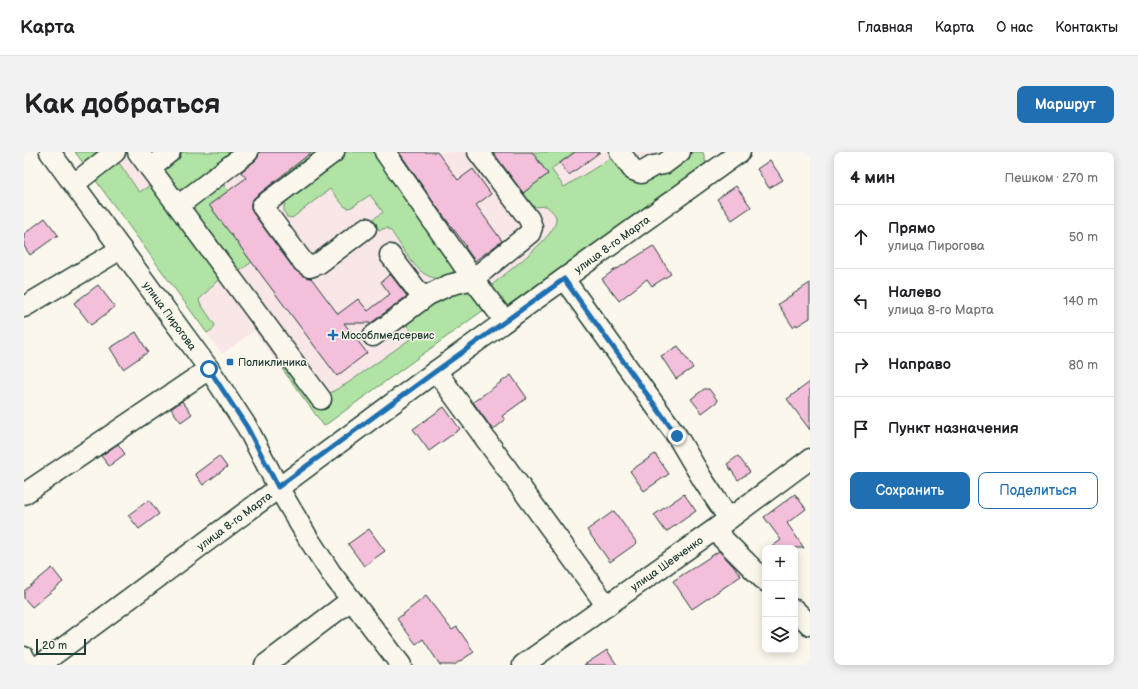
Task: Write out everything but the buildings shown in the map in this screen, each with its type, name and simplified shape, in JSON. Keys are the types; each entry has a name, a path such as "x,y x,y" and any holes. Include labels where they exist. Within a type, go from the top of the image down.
{"street":[{"name":"улица Пирогова","path":"50,152 209,369 247,427 278,487 308,538 351,600 401,665"},
{"path":"74,184 115,152"},
{"path":"138,152 321,398"},
{"path":"150,168 170,152"},
{"path":"178,206 248,152"},
{"path":"334,152 262,206 304,262 310,266 318,264 366,228"},
{"path":"386,152 473,279 505,321"},
{"path":"374,336 423,298 442,288 473,279 527,236 532,230 529,219 478,152"},
{"path":"620,152 633,170 640,173 653,166 664,164 680,152"},
{"name":"улица 8-го Марта","path":"40,665 278,487 564,279 716,159 740,152"},
{"path":"24,307 121,249"},
{"path":"390,255 423,298"},
{"path":"564,279 677,436 702,480 721,524 762,576"},
{"path":"24,494 209,369"},
{"path":"436,371 607,606"},
{"name":"улица Шевченко","path":"523,665 810,459"},
{"path":"265,665 351,600"},
{"path":"798,613 810,625"},
{"path":"24,658 29,665"}],"shaded area":[{"path":"75,152 702,152 324,426 254,331 222,354"}],"green space":[{"path":"75,152 115,152 113,154 139,192 153,184 219,277 199,300 215,325 213,329 207,333"},
{"path":"183,152 235,152 180,193 164,176 164,167"},
{"path":"312,152 318,152 286,179 283,174"},
{"path":"343,152 379,152 456,267 451,274 436,278 428,276 420,270 407,255 391,231 387,228 379,230 372,220 383,212 370,195 348,208 344,206 330,189 292,218 287,217 284,211 284,206 289,194"},
{"path":"532,152 575,152 551,169 564,187 613,157 618,157 638,183 655,174 662,175 693,152 703,152 706,163 503,309 491,288 492,285 530,254 549,234 555,225 556,218 551,210 546,206 534,207 523,193 548,174"},
{"path":"220,180 228,191 210,205 252,262 238,272 190,208"},
{"path":"465,289 470,292 485,309 324,426 283,370 294,362 321,398 348,383 409,340 411,335 406,322 417,309"}],"place":[{"name":"Мособлмедсервис","path":"333,335"},
{"name":"Поликлиника","path":"230,362"}],"route":[{"path":"209,369 257,444 278,487 564,279 677,436"}]}
